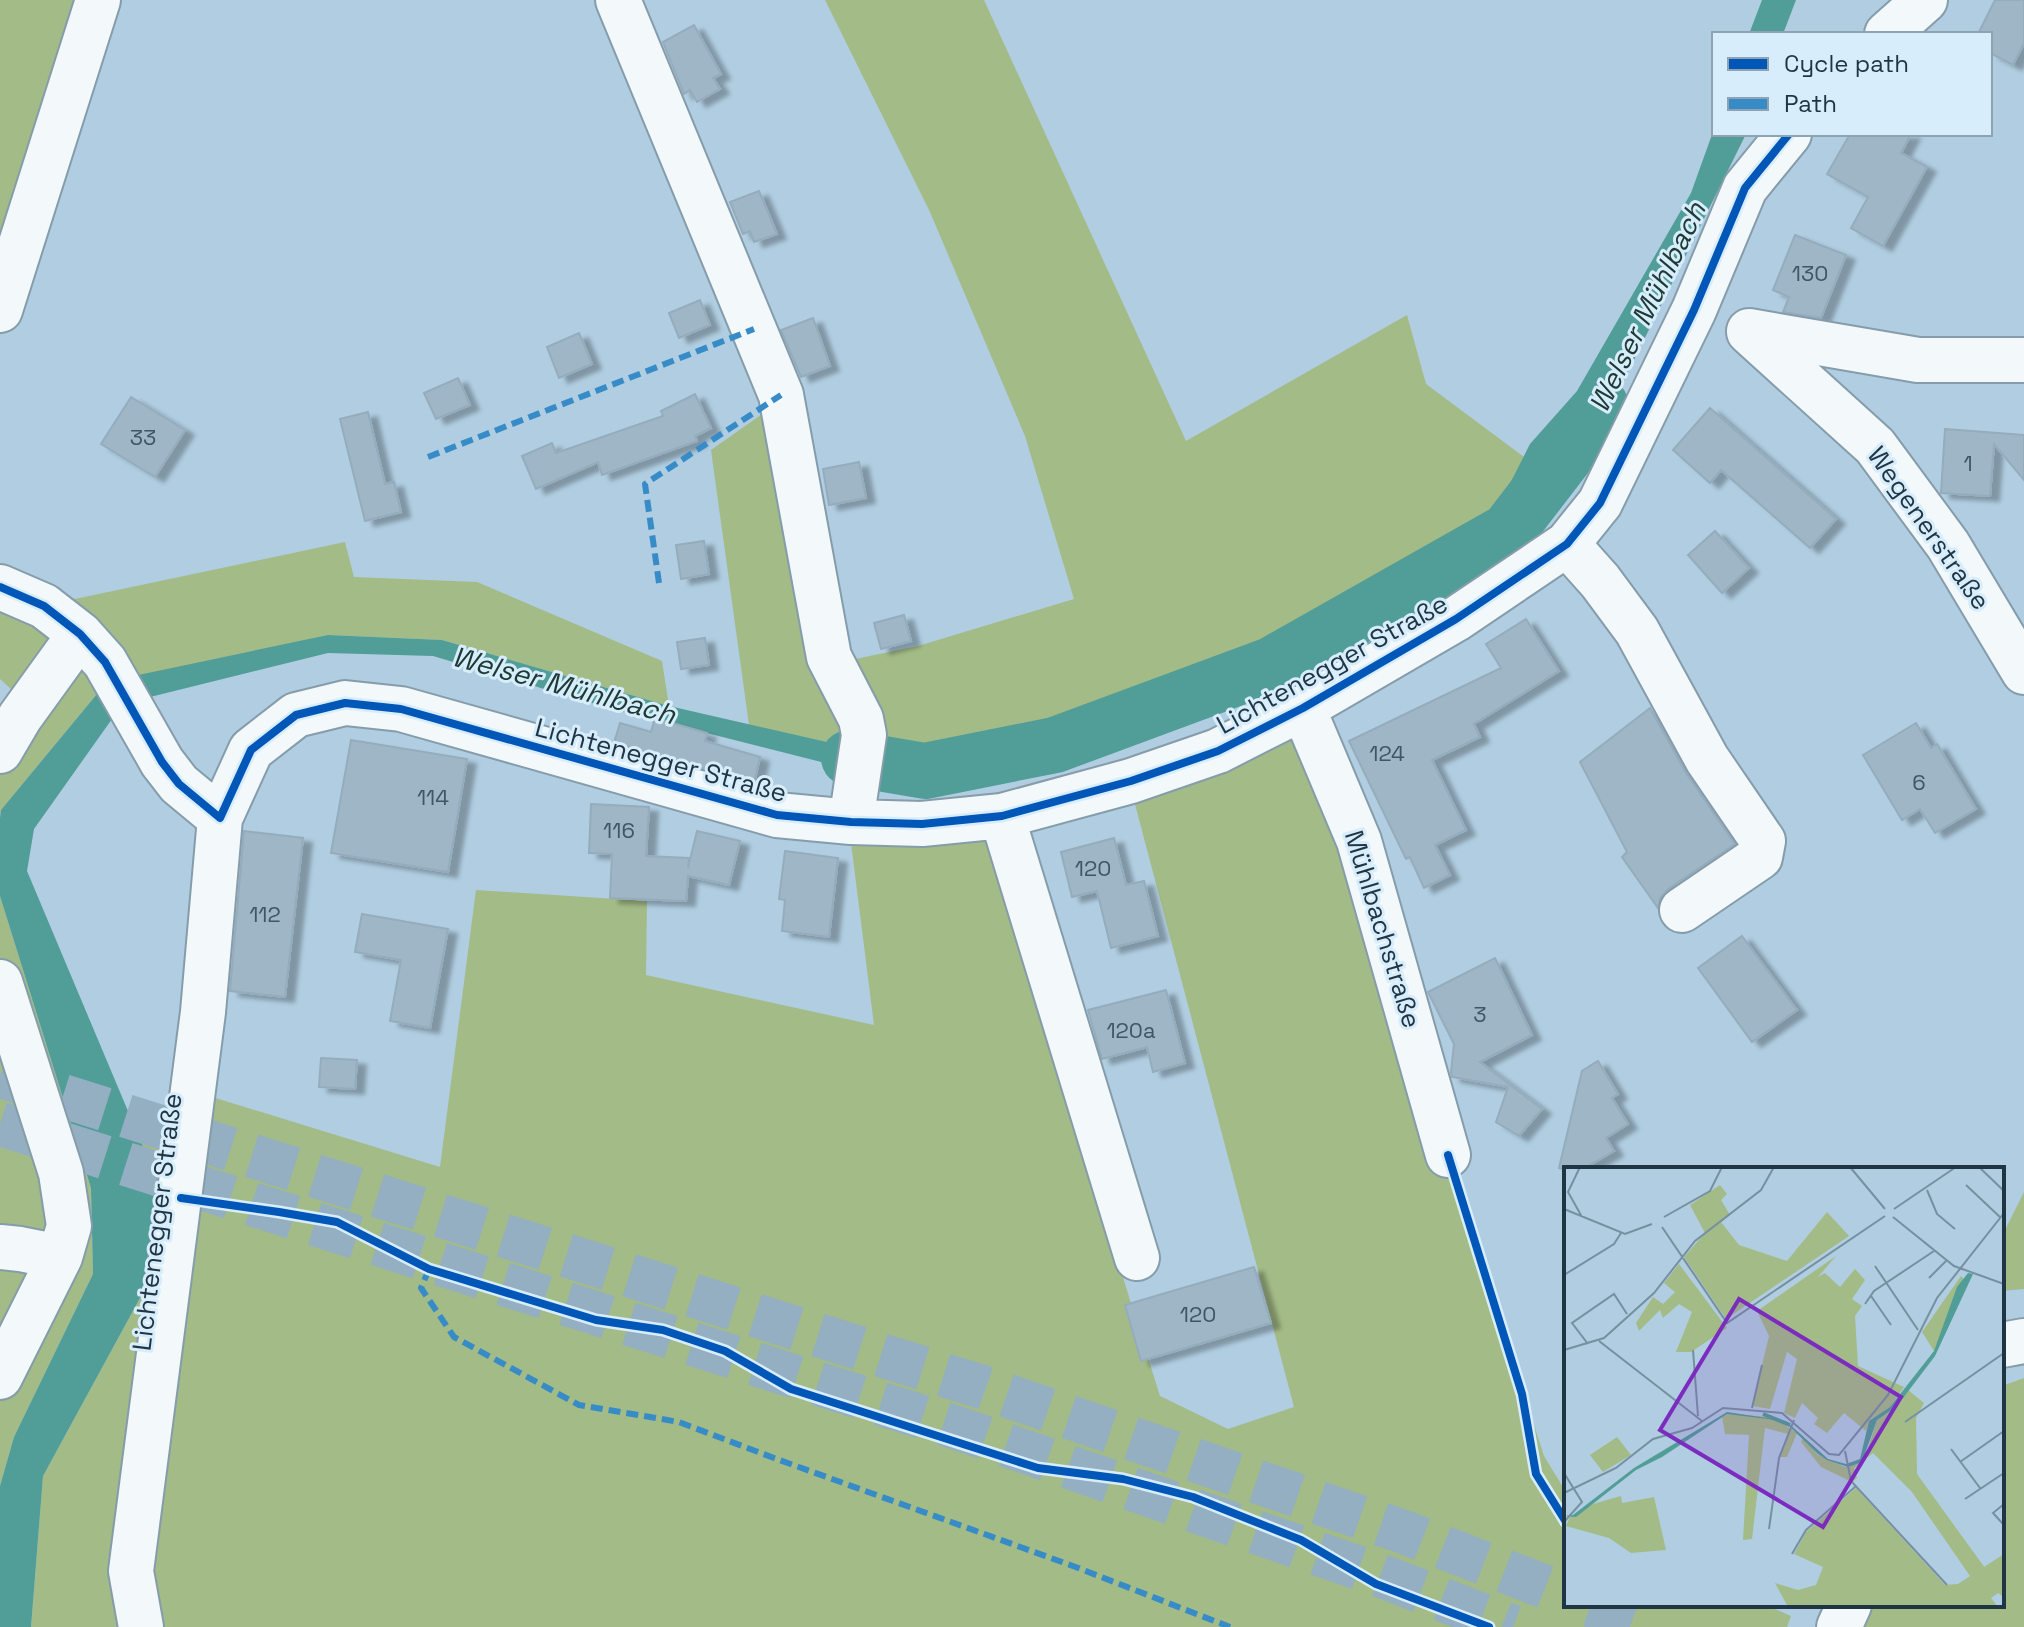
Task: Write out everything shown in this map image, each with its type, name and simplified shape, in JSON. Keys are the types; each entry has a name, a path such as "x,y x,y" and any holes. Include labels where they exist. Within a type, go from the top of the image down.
{"street":[{"path":"0,310 98,0"},
{"path":"618,0 781,395 829,657 861,719 864,735 854,805"},
{"path":"1889,32 1925,0"},
{"name":"Lichtenegger Straße","path":"141,1627 131,1571 201,1028 220,818 251,750 296,715 345,703 401,709 777,815 854,805 922,824 1002,816 1131,781 1218,751 1303,708 1456,619 1567,544 1600,503 1694,310 1745,188 1787,136"},
{"path":"1694,310 1749,332 1918,360 2024,360"},
{"name":"Wegenerstraße","path":"1749,332 1875,446 1948,545 2024,672"},
{"path":"1567,544 1600,581 1637,631 1707,759 1763,841 1760,857 1682,910"},
{"path":"0,587 44,606 92,648 162,762 179,784 220,818"},
{"path":"0,751 20,717 92,648"},
{"name":"Mühlbachstraße","path":"1303,708 1359,841 1448,1155"},
{"path":"1002,816 1137,1258"},
{"path":"0,1377 60,1257 69,1226 61,1173 4,1015"},
{"path":"0,1247 60,1257"},
{"path":"2004,1345 2024,1341"},
{"path":"1839,1627 1848,1607"}],"shaded area":[{"path":"0,0 86,0 0,265"},
{"path":"825,0 984,0 1186,441 1407,315 1426,384 1524,457 1496,511 1268,652 1059,731 932,760 862,750 749,725 711,450 782,400 831,664 918,646 1074,599 1025,436 930,212"},
{"path":"345,542 354,577 477,582 662,661 669,706 442,640 328,635 97,694 1,810 0,818 0,772 34,710 0,679 0,578 75,599"},
{"path":"1308,718 1544,1456 1564,1489 1564,1607 1771,1607 1791,1616 1787,1627 31,1627 43,1476 140,1298 160,1227 149,1161 131,1118 209,1096 440,1167 476,890 647,901 646,975 874,1025 851,843 985,835 1160,1396 1228,1429 1294,1407 1131,789"},
{"path":"0,896 91,1188 93,1274 14,1437 0,1486"},
{"path":"2024,1192 2024,1289 2004,1291 2004,1232"},
{"path":"2024,1378 2024,1627 1864,1627 1871,1607 2004,1607 2004,1385"}],"water":[{"path":"1762,0 1796,0 1784,32 1750,32"},
{"path":"1712,135 1745,136 1618,392 1508,531 1271,665 1055,745 925,771 849,769 612,709 433,656 328,653 134,701 112,719 34,829 27,871 149,1161 160,1227 140,1298 43,1476 31,1627 0,1627 0,1486 14,1437 93,1274 91,1188 0,896 0,818 1,810 97,694 129,677 328,635 442,640 669,706 862,750 932,760 1059,731 1268,652 1496,511 1530,444 1577,391 1691,193"}],"building":[{"path":"1995,0 2024,0 2024,43 2013,65 1992,54 1992,32 1979,32"},
{"path":"694,25 721,74 713,78 720,89 697,102 690,90 684,94 663,42"},
{"path":"1849,136 1910,136 1901,153 1927,167 1883,246 1851,228 1868,197 1827,174"},
{"path":"759,191 777,234 754,242 750,231 743,234 730,202"},
{"path":"1795,235 1846,255 1821,318 1783,312 1789,297 1773,290"},
{"path":"700,300 710,325 679,338 669,313"},
{"path":"813,318 830,366 801,377 781,330"},
{"path":"579,333 592,364 559,378 547,347"},
{"path":"458,378 470,405 436,419 424,393"},
{"path":"695,394 711,428 695,436 697,441 602,475 598,462 536,489 522,456 552,443 556,453 663,416 661,411"},
{"path":"131,397 185,430 155,477 101,444"},
{"path":"1710,408 1836,519 1810,548 1721,470 1710,483 1673,450"},
{"path":"368,412 385,484 394,482 401,512 365,521 340,419"},
{"path":"1945,429 2024,435 2024,480 1994,444 1990,496 1941,493"},
{"path":"859,462 866,498 829,505 823,469"},
{"path":"1715,531 1749,568 1722,593 1688,555"},
{"path":"704,541 709,574 681,579 676,545"},
{"path":"904,615 911,641 881,649 874,623"},
{"path":"1526,619 1559,671 1474,724 1480,737 1432,760 1466,830 1435,845 1450,875 1424,888 1410,857 1406,859 1349,741 1501,668 1486,644"},
{"path":"705,638 709,665 681,669 677,642"},
{"path":"1650,708 1686,773 1735,844 1668,889 1660,898 1658,908 1622,857 1627,852 1580,762"},
{"path":"655,718 707,733 705,741 760,757 754,783 614,743 620,723 651,732"},
{"path":"1916,723 1931,748 1937,744 1976,809 1935,833 1920,809 1902,820 1863,755"},
{"path":"351,740 467,759 448,872 331,853"},
{"path":"591,804 649,807 646,856 689,858 688,868 697,831 740,841 729,885 688,876 686,901 610,898 612,854 589,853"},
{"path":"244,831 303,838 285,997 230,991"},
{"path":"1114,838 1126,885 1144,881 1158,936 1111,948 1097,891 1072,897 1061,852"},
{"path":"785,851 838,858 829,937 782,931 785,900 779,899"},
{"path":"362,914 448,929 430,1028 390,1021 401,960 355,952"},
{"path":"1742,936 1797,1010 1752,1042 1698,968"},
{"path":"1495,958 1532,1035 1480,1062 1542,1109 1519,1136 1496,1122 1508,1087 1452,1077 1454,1044 1428,992"},
{"path":"1166,990 1185,1063 1153,1072 1147,1047 1102,1059 1088,1010"},
{"path":"321,1058 357,1060 355,1089 319,1087"},
{"path":"1598,1061 1618,1094 1612,1098 1628,1124 1606,1138 1614,1151 1586,1167 1564,1167 1564,1169 1559,1168 1582,1071"},
{"path":"1254,1267 1271,1323 1141,1361 1125,1305"}],"waterway":[{"name":"Welser Mühlbach","path":"849,758 925,771 1055,745 1271,665 1508,531 1601,406"}],"tunnel":[{"path":"0,1076 982,1387 1401,1531 1564,1594"},
{"path":"0,1124 957,1428 1379,1575 1513,1627"},
{"path":"1596,1607 1648,1627"}],"marked path":[{"path":"428,457 754,329"},
{"path":"659,583 645,484 781,395"},
{"path":"429,1269 421,1288 454,1337 579,1405 679,1422 1073,1566 1230,1627"}],"cycle path":[{"path":"0,587 44,606 80,634 105,662 162,762 179,784 220,818 251,750 296,715 345,703 401,709 777,815 851,822 922,824 1002,816 1131,781 1218,751 1303,708 1456,619 1567,544 1600,503 1694,310 1745,188 1787,136"},
{"path":"1448,1155 1522,1394 1536,1474 1564,1519"},
{"path":"181,1198 337,1222 429,1269 596,1320 663,1330 725,1351 791,1389 1038,1468 1123,1479 1193,1497 1301,1540 1376,1584 1489,1627"}]}
